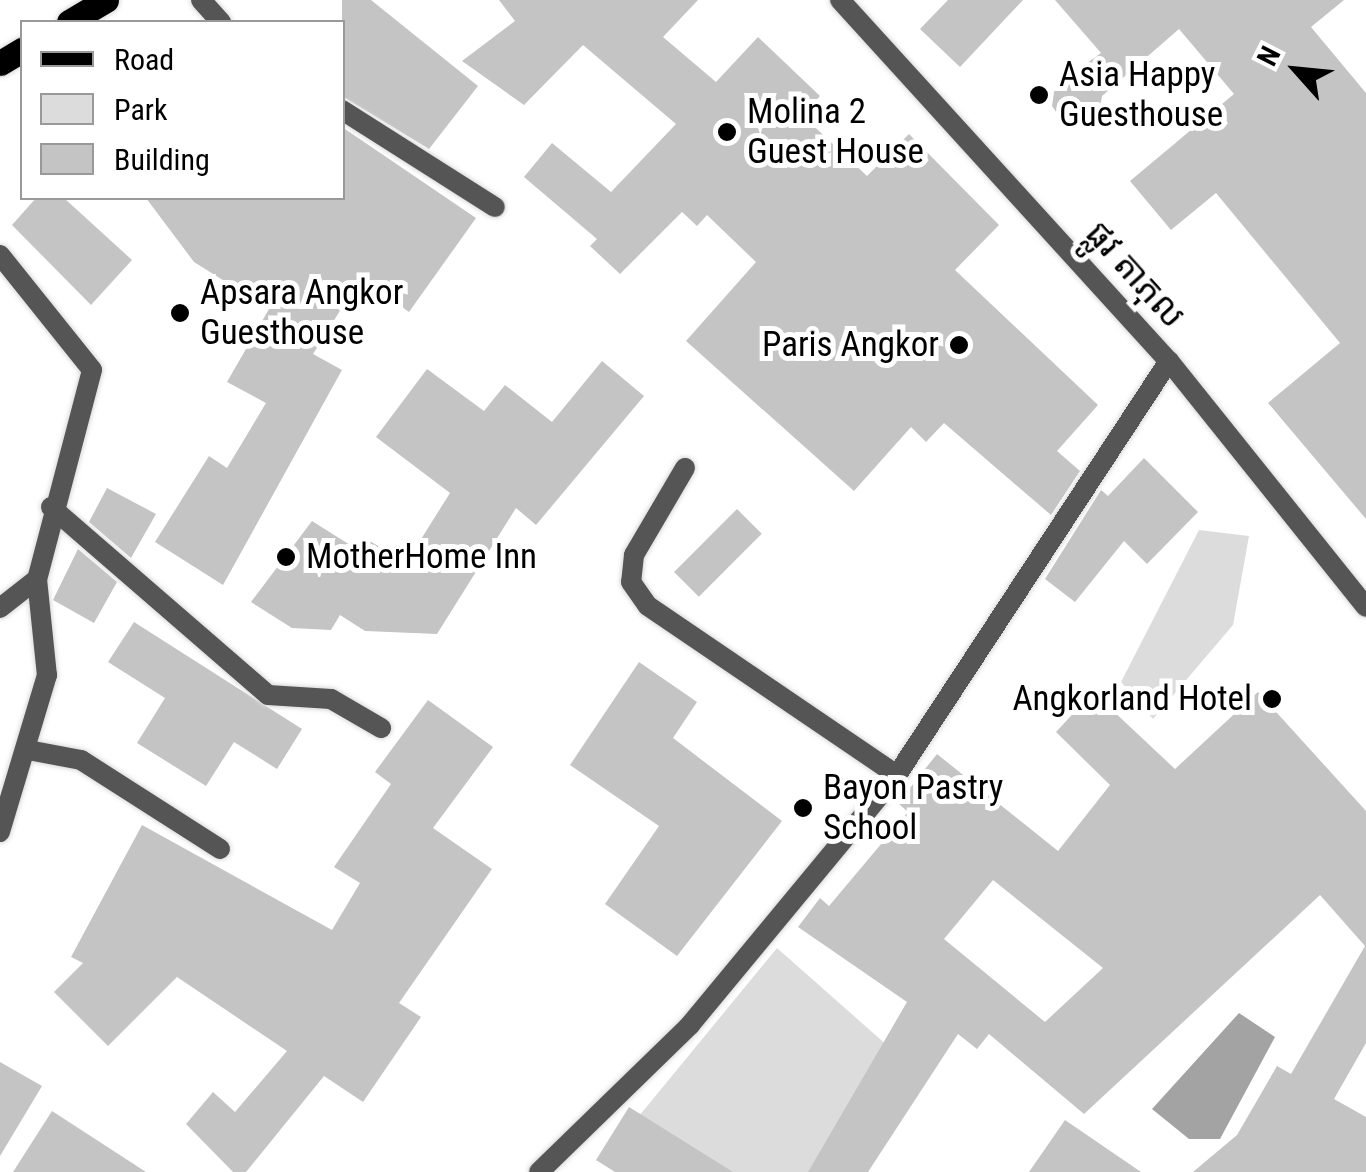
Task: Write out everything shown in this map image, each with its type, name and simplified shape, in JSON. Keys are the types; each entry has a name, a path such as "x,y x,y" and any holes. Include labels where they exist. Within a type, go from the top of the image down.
{"main road":[{"path":"73,20 106,0"}],"street":[{"path":"201,0 219,20"},
{"name":"ផ្លូវ តាភុល","path":"840,0 1169,361 1366,607"},
{"path":"345,112 496,207"},
{"path":"0,255 92,370 91,399 51,507 37,578 47,675 28,750 0,832"},
{"path":"539,1172 690,1025 897,776 1169,361"},
{"path":"685,468 634,555 631,582 648,606 897,776"},
{"path":"51,507 268,696 331,699 380,728"},
{"path":"0,608 37,578"},
{"path":"28,750 81,760 220,849"}],"green space":[{"path":"1199,530 1249,536 1233,625 1153,719 1121,682"},
{"path":"777,948 889,1047 811,1172 720,1172 630,1127"}],"shaded area":[{"path":"1239,1013 1275,1037 1220,1139 1189,1139 1152,1109"}],"building":[{"path":"342,0 371,0 478,86 429,149 345,98"},
{"path":"499,0 698,0 663,37 716,82 758,37 820,96 802,115 867,176 909,134 999,225 955,270 1098,405 1057,451 1080,471 1051,515 944,423 926,442 911,427 854,491 686,341 756,262 707,215 697,226 682,212 620,274 590,246 597,239 524,177 552,143 611,192 676,124 583,45 524,105 462,61 515,21"},
{"path":"948,0 1023,0 960,67 920,29"},
{"path":"1055,0 1344,0 1311,27 1366,93 1366,519 1268,403 1340,343 1216,193 1171,230 1130,181 1234,94 1179,29 1102,96 1099,114 1083,126 1063,122 1052,106 1055,86 1101,53"},
{"path":"345,129 476,218 409,312 361,277 313,354 342,370 223,585 155,542 209,456 227,468 266,403 227,382 269,309 194,262 148,200 345,200"},
{"path":"34,200 66,200 132,260 91,305 12,225"},
{"path":"602,361 644,396 536,525 516,508 437,634 365,631 340,615 331,630 292,628 251,602 312,521 358,550 365,538 406,563 450,493 376,437 427,369 484,411 505,385 552,422"},
{"path":"1144,458 1198,512 1147,564 1124,541 1075,602 1045,579 1101,490 1108,496"},
{"path":"107,488 156,514 131,558 89,522"},
{"path":"737,509 762,534 699,597 674,572"},
{"path":"78,549 117,582 94,623 53,600"},
{"path":"134,622 302,729 277,769 234,742 206,786 137,743 165,698 108,662"},
{"path":"639,662 697,702 673,738 782,821 677,956 605,904 659,826 570,765"},
{"path":"1093,692 1175,769 1258,692 1366,811 1366,1043 1334,1099 1366,1117 1366,1172 1193,1172 1237,1135 1277,1066 1291,1074 1365,946 1320,895 1084,1114 989,1034 977,1049 958,1034 868,1172 808,1172 907,1002 798,927 820,898 829,906 908,812 898,803 937,754 1058,851 1110,785 1056,732","holes":["993,880 1103,968 1045,1022 944,939"]},
{"path":"428,700 493,747 433,828 492,869 399,1003 421,1017 363,1102 324,1076 246,1172 233,1172 186,1124 213,1092 235,1112 287,1051 177,977 108,1046 54,992 83,963 71,957 142,825 332,930 360,883 334,867 391,784 375,772"},
{"path":"0,1062 42,1086 0,1156"},
{"path":"629,1107 733,1172 615,1172 596,1160"},
{"path":"52,1111 146,1172 13,1172"},
{"path":"1065,1120 1141,1172 1029,1172"}],"place":[{"name":"Asia Happy Guesthouse","path":"1039,95"},
{"name":"Molina 2 Guest House","path":"727,132"},
{"name":"Apsara Angkor Guesthouse","path":"180,313"},
{"name":"Paris Angkor","path":"959,345"},
{"name":"MotherHome Inn","path":"286,557"},
{"name":"Angkorland Hotel","path":"1272,699"},
{"name":"Bayon Pastry School","path":"803,808"}]}
